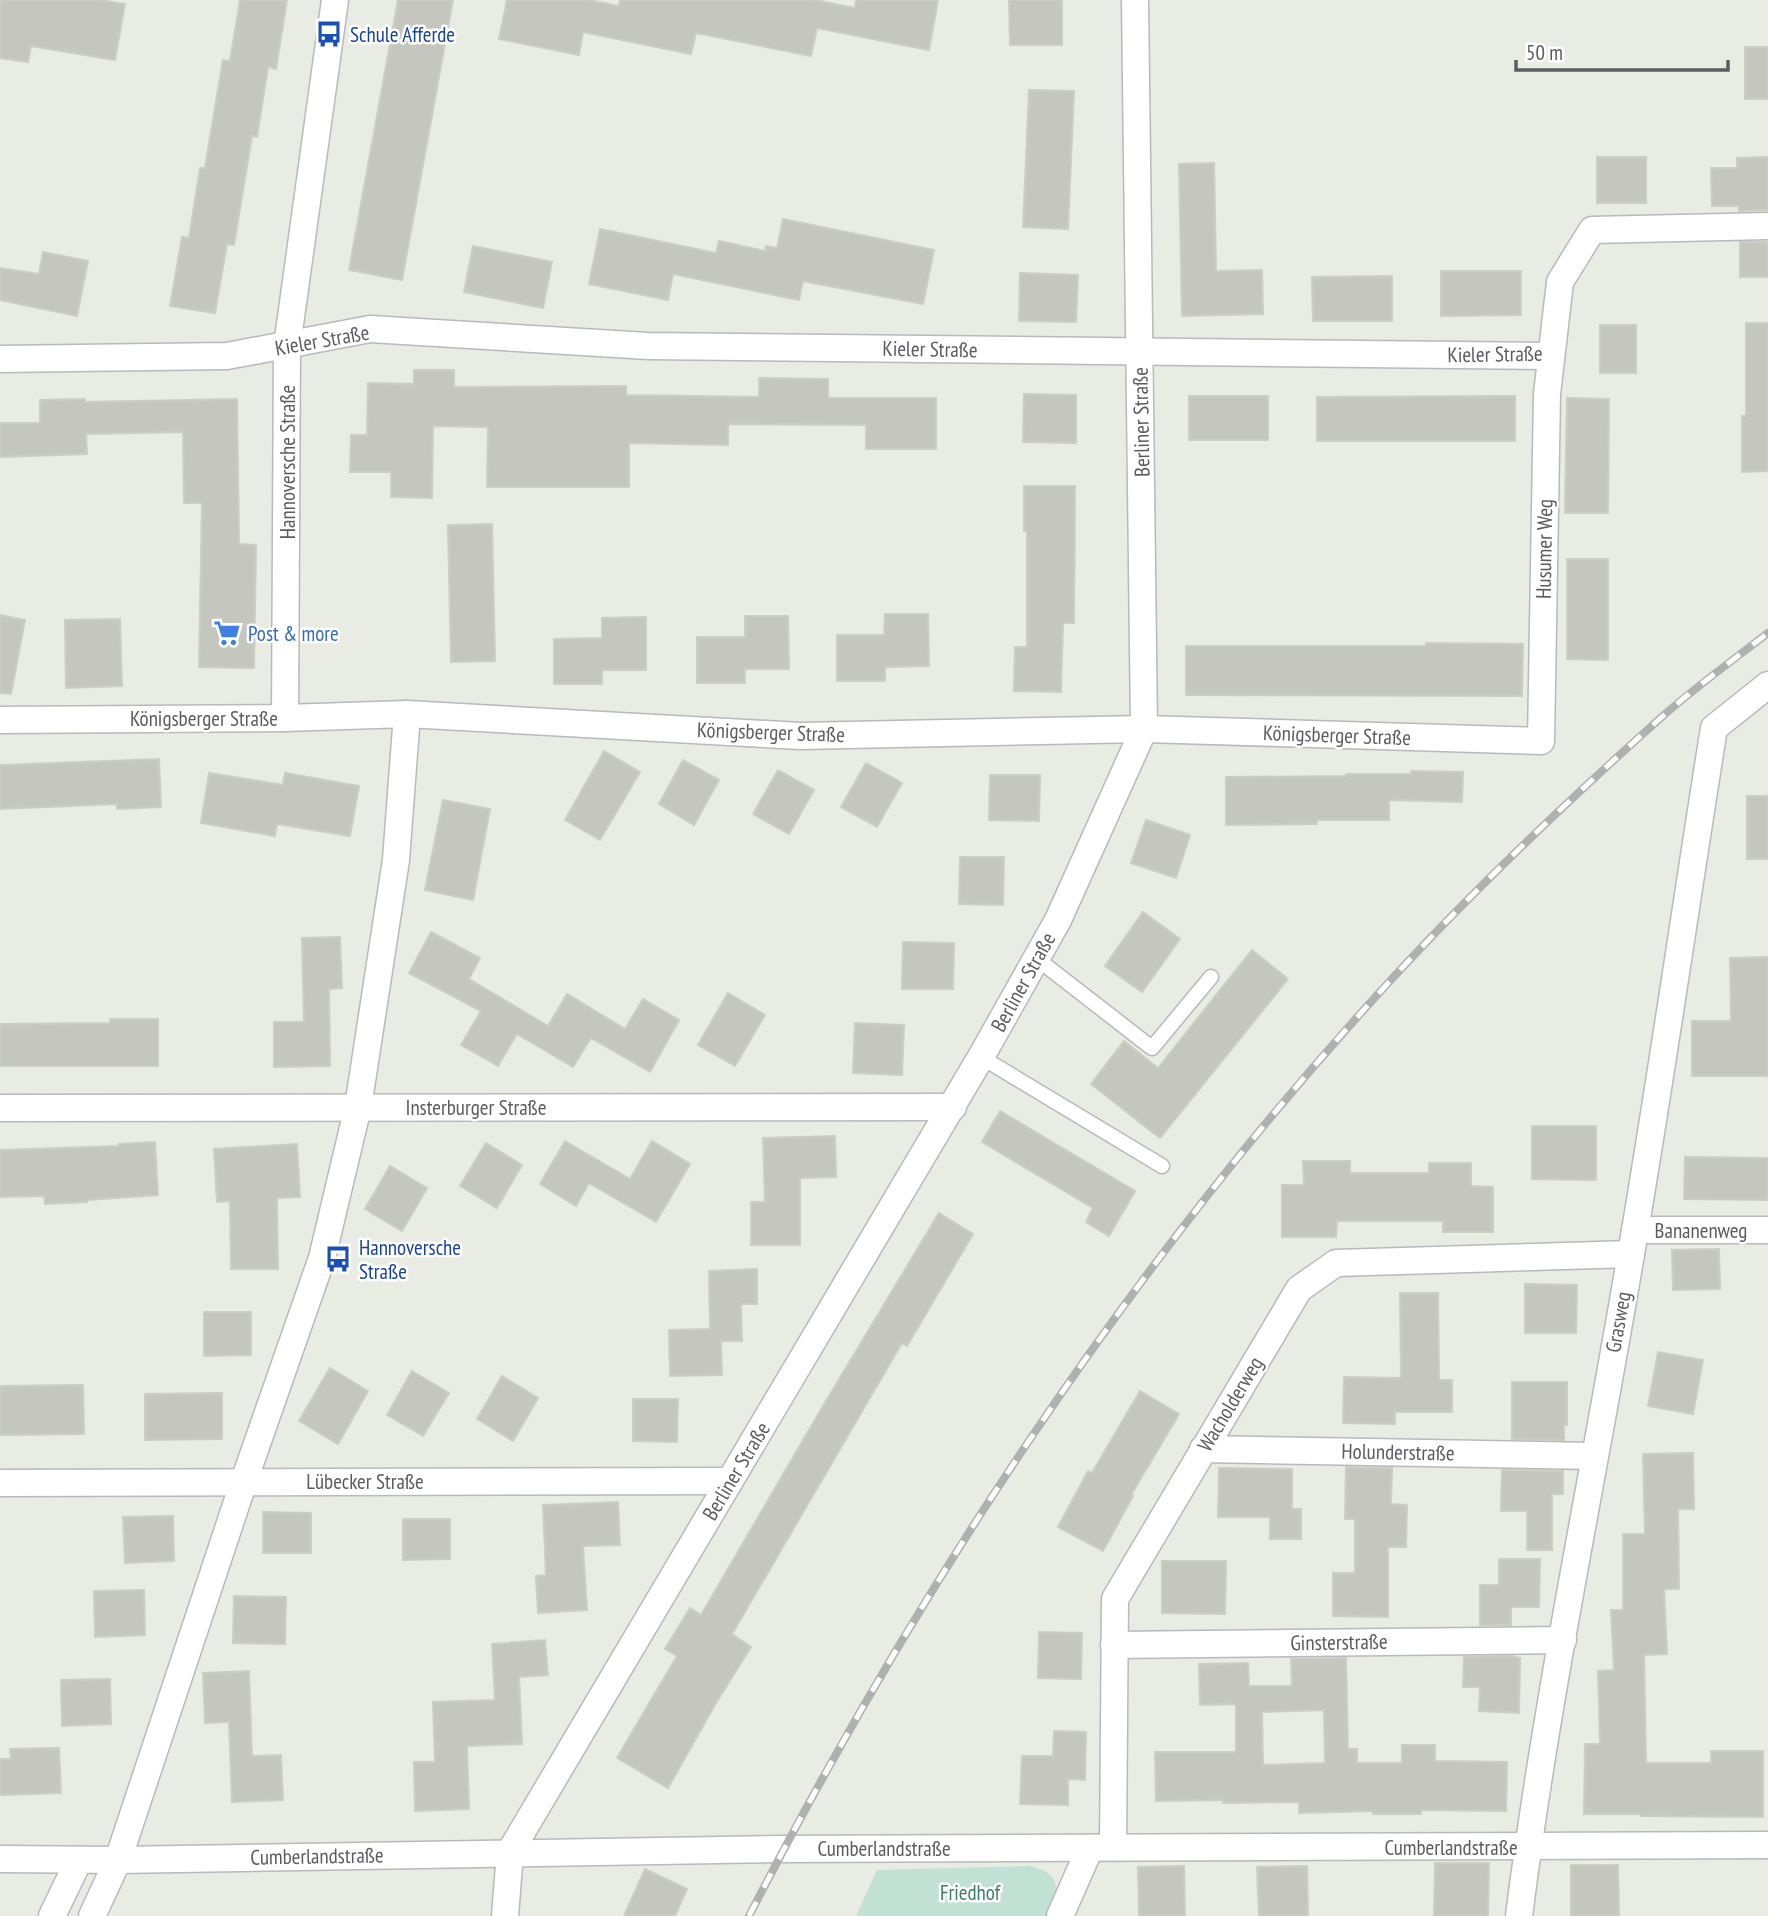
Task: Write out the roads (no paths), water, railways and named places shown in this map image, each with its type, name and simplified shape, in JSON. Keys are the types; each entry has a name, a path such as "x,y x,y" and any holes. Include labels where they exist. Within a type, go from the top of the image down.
{"street":[{"name":"Hannoversche Straße","path":"285,718 287,346 335,0"},
{"name":"Berliner Straße","path":"510,1852 953,1107 1058,920 1144,729 1135,0"},
{"name":"Kieler Straße","path":"0,359 228,356 370,329 648,346 1551,356 1560,282 1592,230 1768,226"},
{"name":"Husumer Weg","path":"1541,741 1547,394 1551,356"},
{"name":"Grasweg","path":"1519,1916 1528,1847 1594,1456 1633,1242 1714,728 1768,685"},
{"name":"Königsberger Straße","path":"0,720 285,718 407,714 800,736 1144,729 1541,741"},
{"path":"92,1916 118,1860 244,1481 322,1258 358,1107 396,860 407,714"},
{"name":"Insterburger Straße","path":"0,1108 953,1107"},
{"name":"Bananenweg","path":"1633,1242 1768,1230"},
{"name":"Wacholderweg","path":"1101,1848 1115,1599 1299,1289 1336,1263 1633,1242"},
{"name":"Holunderstraße","path":"1203,1449 1594,1456"},
{"name":"Lübecker Straße","path":"0,1483 730,1481"},
{"name":"Ginsterstraße","path":"1114,1645 1563,1640"},
{"name":"Cumberlandstraße","path":"0,1859 118,1860 510,1852 1768,1845"},
{"path":"1060,1916 1101,1848"},
{"path":"505,1916 510,1852"},
{"path":"52,1916 79,1860"}],"lane":[{"path":"1036,958 1152,1048 1211,977"},
{"path":"981,1057 1161,1166"}],"railway":[{"path":"749,1916 814,1793 957,1552 1114,1319 1199,1207 1287,1098 1379,993 1482,885 1664,715 1768,633"}],"place":[{"name":"Schule Afferde","path":"329,34"},
{"name":"Post & more","path":"227,633"},
{"name":"Hannoversche Straße","path":"338,1259"}],"park label":[{"name":"Friedhof","path":"970,1892"}]}
